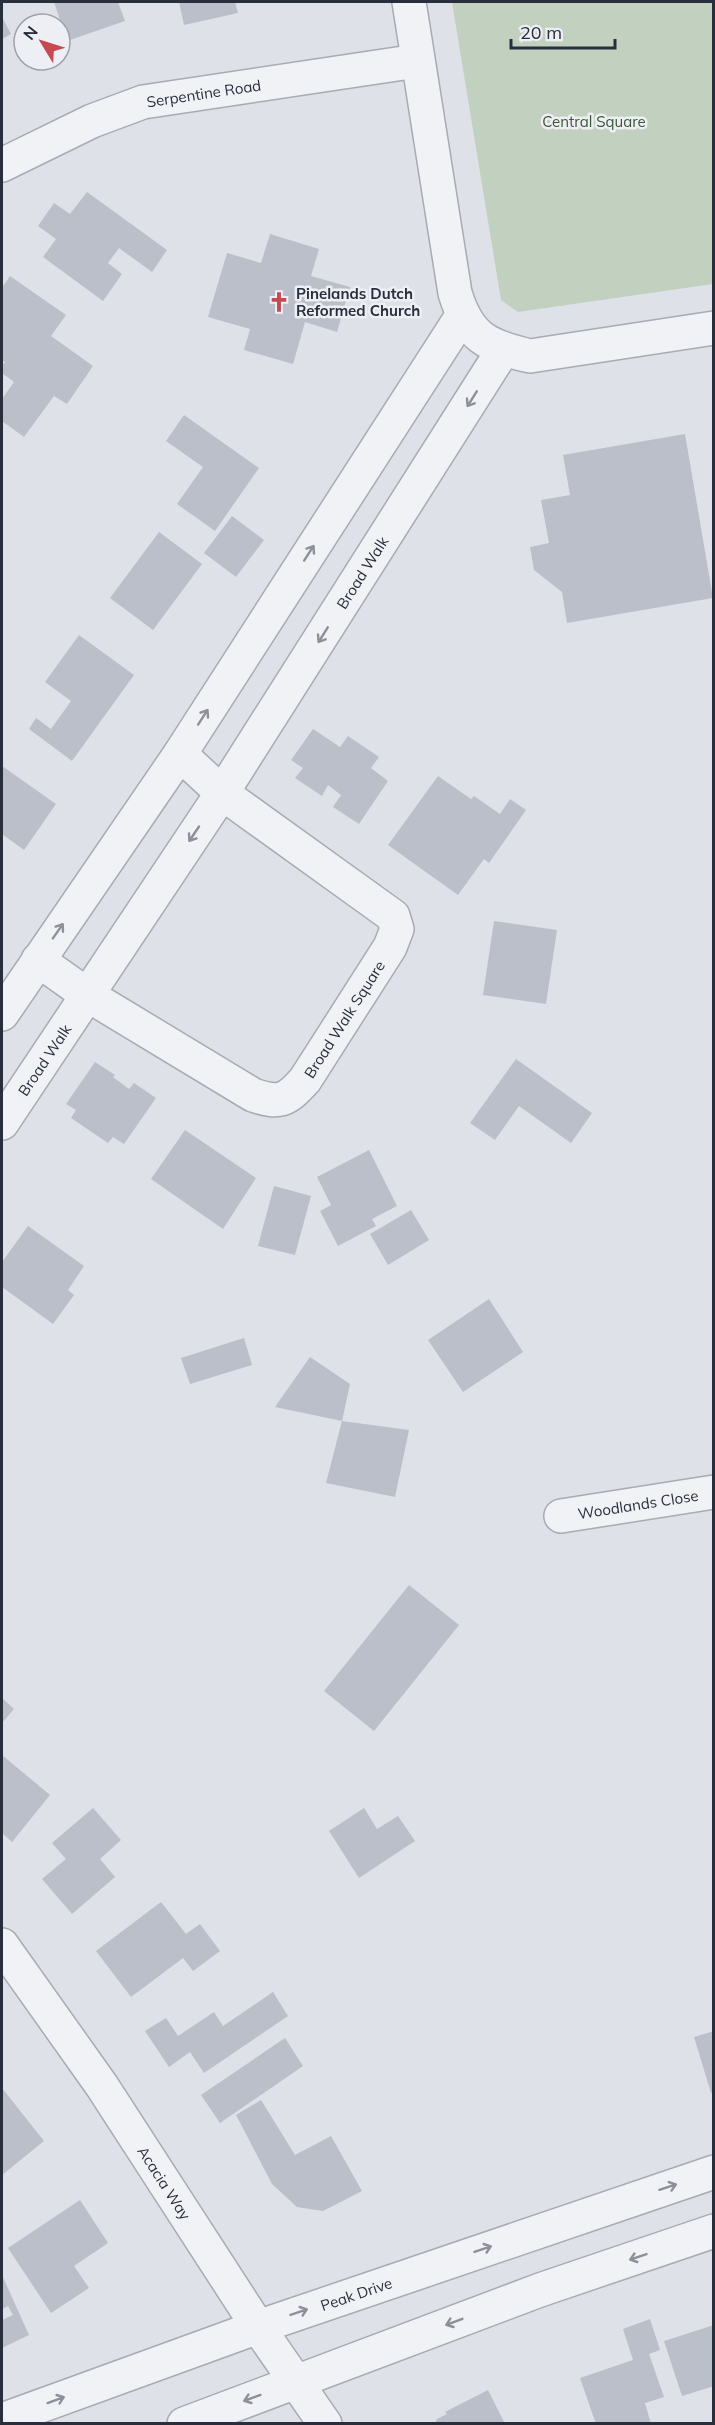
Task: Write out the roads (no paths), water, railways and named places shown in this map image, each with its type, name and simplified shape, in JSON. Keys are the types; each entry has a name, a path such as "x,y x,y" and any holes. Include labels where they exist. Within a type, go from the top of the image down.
{"street":[{"path":"409,2 455,294 462,316 479,337 503,350 530,356 714,328"},
{"name":"Serpentine Road","path":"2,165 92,121 143,102 417,61"},
{"path":"2,1014 180,754 462,316"},
{"name":"Broad Walk","path":"2,1123 222,793 503,350"},
{"path":"180,754 222,793"},
{"name":"Broad Walk Square","path":"86,994 253,1095 272,1101 290,1097 306,1080 390,947 397,929 393,916 381,906 222,793"},
{"path":"38,960 86,994"},
{"name":"Woodlands Close","path":"561,1516 714,1492"},
{"name":"Acacia Way","path":"2,1945 102,2086 258,2327 325,2424"},
{"name":"Peak Drive","path":"2,2420 258,2327 714,2172"},
{"path":"183,2424 540,2289 714,2231"}],"place":[{"name":"Pinelands Dutch Reformed Church","path":"279,302"}],"park label":[{"name":"Central Square","path":"594,121"}]}
